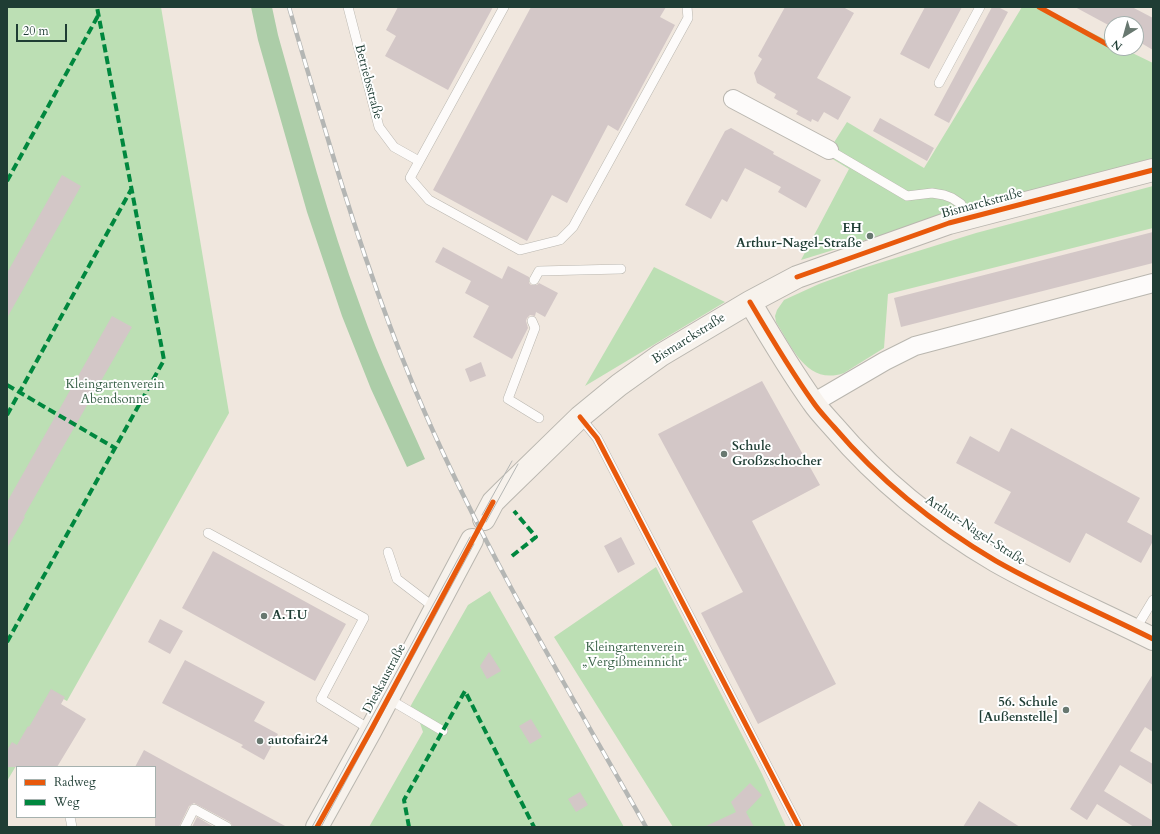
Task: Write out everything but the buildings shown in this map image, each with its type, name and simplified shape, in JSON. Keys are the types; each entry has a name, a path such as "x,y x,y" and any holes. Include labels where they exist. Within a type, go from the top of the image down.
{"street":[{"path":"733,99 829,150"},
{"name":"Bismarckstraße","path":"489,510 580,417 619,385 660,356 750,302 797,278 949,223 1153,170"},
{"path":"813,403 886,360 915,346 1153,283"},
{"name":"Arthur-Nagel-Straße","path":"750,302 777,350 813,403 845,440 879,475 917,507 954,534 996,560 1039,584 1144,635"},
{"name":"Dieskaustraße","path":"317,827 371,730 472,540"}],"lane":[{"name":"Betriebsstraße","path":"348,7 379,127 394,147 419,161"},
{"path":"504,7 410,178 429,200 520,250 560,240 573,227 688,18 687,7"},
{"path":"939,83 980,7"},
{"path":"829,150 908,196 932,194 944,195 952,198 961,204 967,219"},
{"path":"534,280 539,271 621,269"},
{"path":"532,321 535,328 508,399 539,418"},
{"path":"580,417 597,438 799,827"},
{"path":"208,532 364,618 321,699 371,730"},
{"path":"388,552 397,579 435,608"},
{"path":"1144,635 1153,600"},
{"path":"387,698 443,731"},
{"path":"184,827 194,809 227,827"}],"green space":[{"name":"Kleingartenverein Abendsonne","path":"7,7 161,7 229,413 67,701 58,696 7,781"},
{"path":"251,7 272,7 278,35 307,138 327,207 349,274 368,327 425,459 407,467 371,389 342,316 307,212 258,40"},
{"path":"1022,7 1041,7 1104,39 1104,56 1139,56 1153,63 1153,161 940,217 801,260 849,169 826,155 847,122 924,168"},
{"path":"1153,186 1153,228 888,294 884,348 844,373 831,376 820,374 810,369 795,353 776,322 775,316 777,310 784,300 819,284 860,269 976,233"},
{"path":"654,267 725,302 585,386"},
{"name":"Kleingartenverein „Vergißmeinnicht“","path":"656,567 762,774 786,827 673,827 554,637"},
{"path":"490,591 624,827 369,827 423,732 420,723 406,714 468,605"}],"tram line":[{"path":"482,515 512,461"},
{"path":"486,522 518,464"},
{"path":"312,827 470,537"},
{"path":"321,827 474,544"}],"railway":[{"path":"289,7 330,146 362,247 385,314 425,413 449,467 502,571 646,827"}],"marked path":[{"path":"7,642 164,360 97,7"},
{"path":"7,181 99,14"},
{"path":"7,415 132,188"},
{"path":"7,385 115,448"},
{"path":"512,556 536,537 514,511"},
{"path":"409,827 404,800 465,691 534,827"}],"cycle path":[{"path":"1039,7 1104,43"},
{"path":"797,277 949,223 1153,170"},
{"path":"750,302 788,365 818,409 870,466 909,501 973,547 1015,572 1153,639"},
{"path":"580,417 597,438 799,827"},
{"path":"317,827 371,730 493,502"}],"place":[{"name":"EH Arthur-Nagel-Straße","path":"870,236"},
{"name":"Schule Großzschocher","path":"724,454"},
{"name":"A.T.U","path":"264,616"},
{"name":"56. Schule [Außenstelle]","path":"1066,710"},
{"name":"autofair24","path":"260,741"}]}
